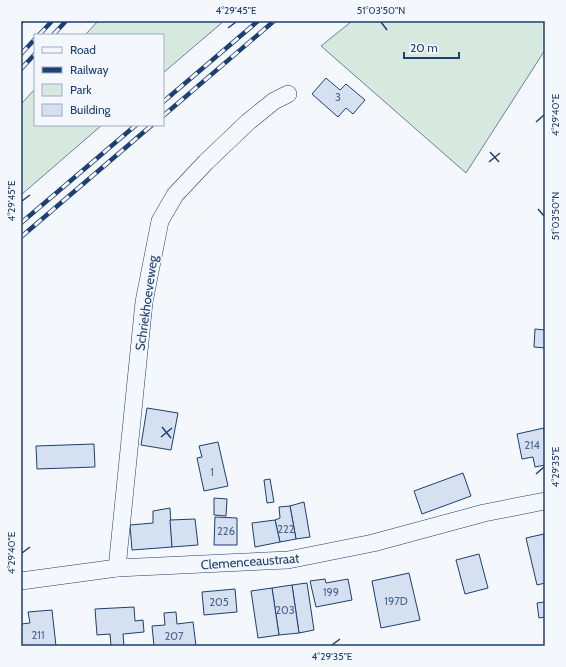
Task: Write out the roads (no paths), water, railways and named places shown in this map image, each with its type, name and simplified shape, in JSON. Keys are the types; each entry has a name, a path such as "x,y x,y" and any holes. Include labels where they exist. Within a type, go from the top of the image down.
{"street":[{"name":"Schriekhoeveweg","path":"117,568 144,302 160,221 175,195 206,162 248,122 274,101 288,94"},
{"name":"Clemenceaustraat","path":"21,581 117,568 288,560 373,543 484,514 545,501"}],"railway":[{"path":"40,34 52,21"},
{"path":"54,34 66,21"},
{"path":"164,101 258,21"},
{"path":"164,115 274,21"},
{"path":"21,54 34,40"},
{"path":"21,69 34,55"},
{"path":"21,223 135,126"},
{"path":"21,237 151,126"}]}
